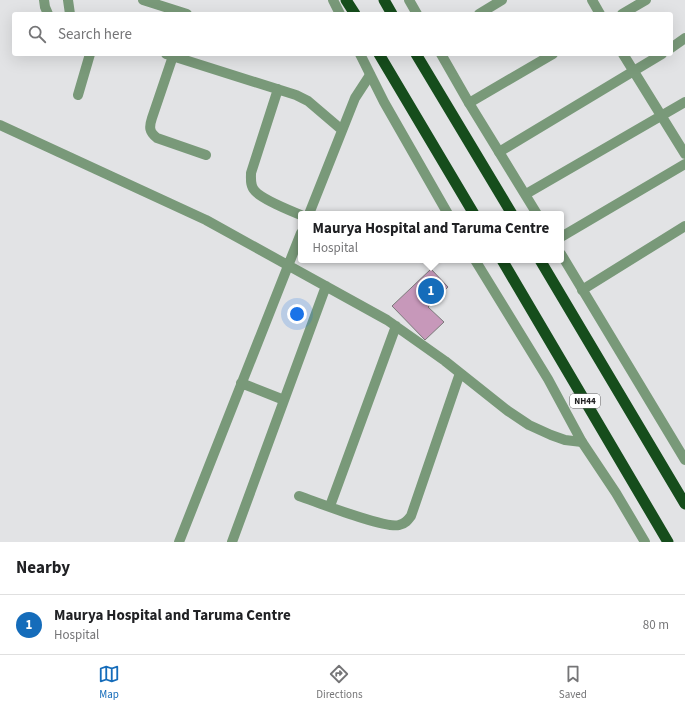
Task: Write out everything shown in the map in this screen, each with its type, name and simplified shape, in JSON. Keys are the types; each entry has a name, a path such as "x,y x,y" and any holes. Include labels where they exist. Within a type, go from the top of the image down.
{"highway":[{"path":"346,0 354,12"},
{"path":"384,0 391,12"},
{"path":"380,56 472,211"},
{"path":"417,56 510,211"},
{"name":"NH44","path":"504,263 668,542"},
{"path":"542,263 685,504"}],"street":[{"path":"44,0 47,12"},
{"path":"68,0 70,12"},
{"path":"143,0 181,12"},
{"path":"332,0 339,12"},
{"path":"409,0 417,12"},
{"path":"482,12 502,0"},
{"path":"592,0 599,12"},
{"path":"625,12 646,0"},
{"path":"673,47 685,38"},
{"path":"78,95 89,56"},
{"path":"169,56 150,122 149,127 151,133 157,138 206,156"},
{"path":"172,56 278,89 308,101 342,130"},
{"path":"361,56 384,102 446,211"},
{"path":"442,56 469,103 536,211"},
{"path":"469,103 550,56"},
{"path":"624,56 685,154"},
{"path":"499,152 659,56"},
{"path":"310,211 355,98 370,75"},
{"path":"278,89 251,173 251,184 254,191 263,197 298,214"},
{"path":"526,194 685,102"},
{"path":"0,125 206,220 387,320 460,373 508,411 529,425 565,440 582,442"},
{"path":"564,235 685,164"},
{"path":"582,290 685,226"},
{"path":"179,542 298,240"},
{"path":"564,259 685,460"},
{"path":"477,263 548,379 582,442 645,542"},
{"path":"232,542 326,286"},
{"path":"330,506 396,326"},
{"path":"299,496 390,525 399,526 406,523 411,516 460,373"},
{"path":"241,384 284,400"}],"building":[{"path":"431,269 448,287 428,307 444,322 425,340 392,306"}],"place":[{"name":"Maurya Hospital and Taruma Centre","path":"431,291"}]}
